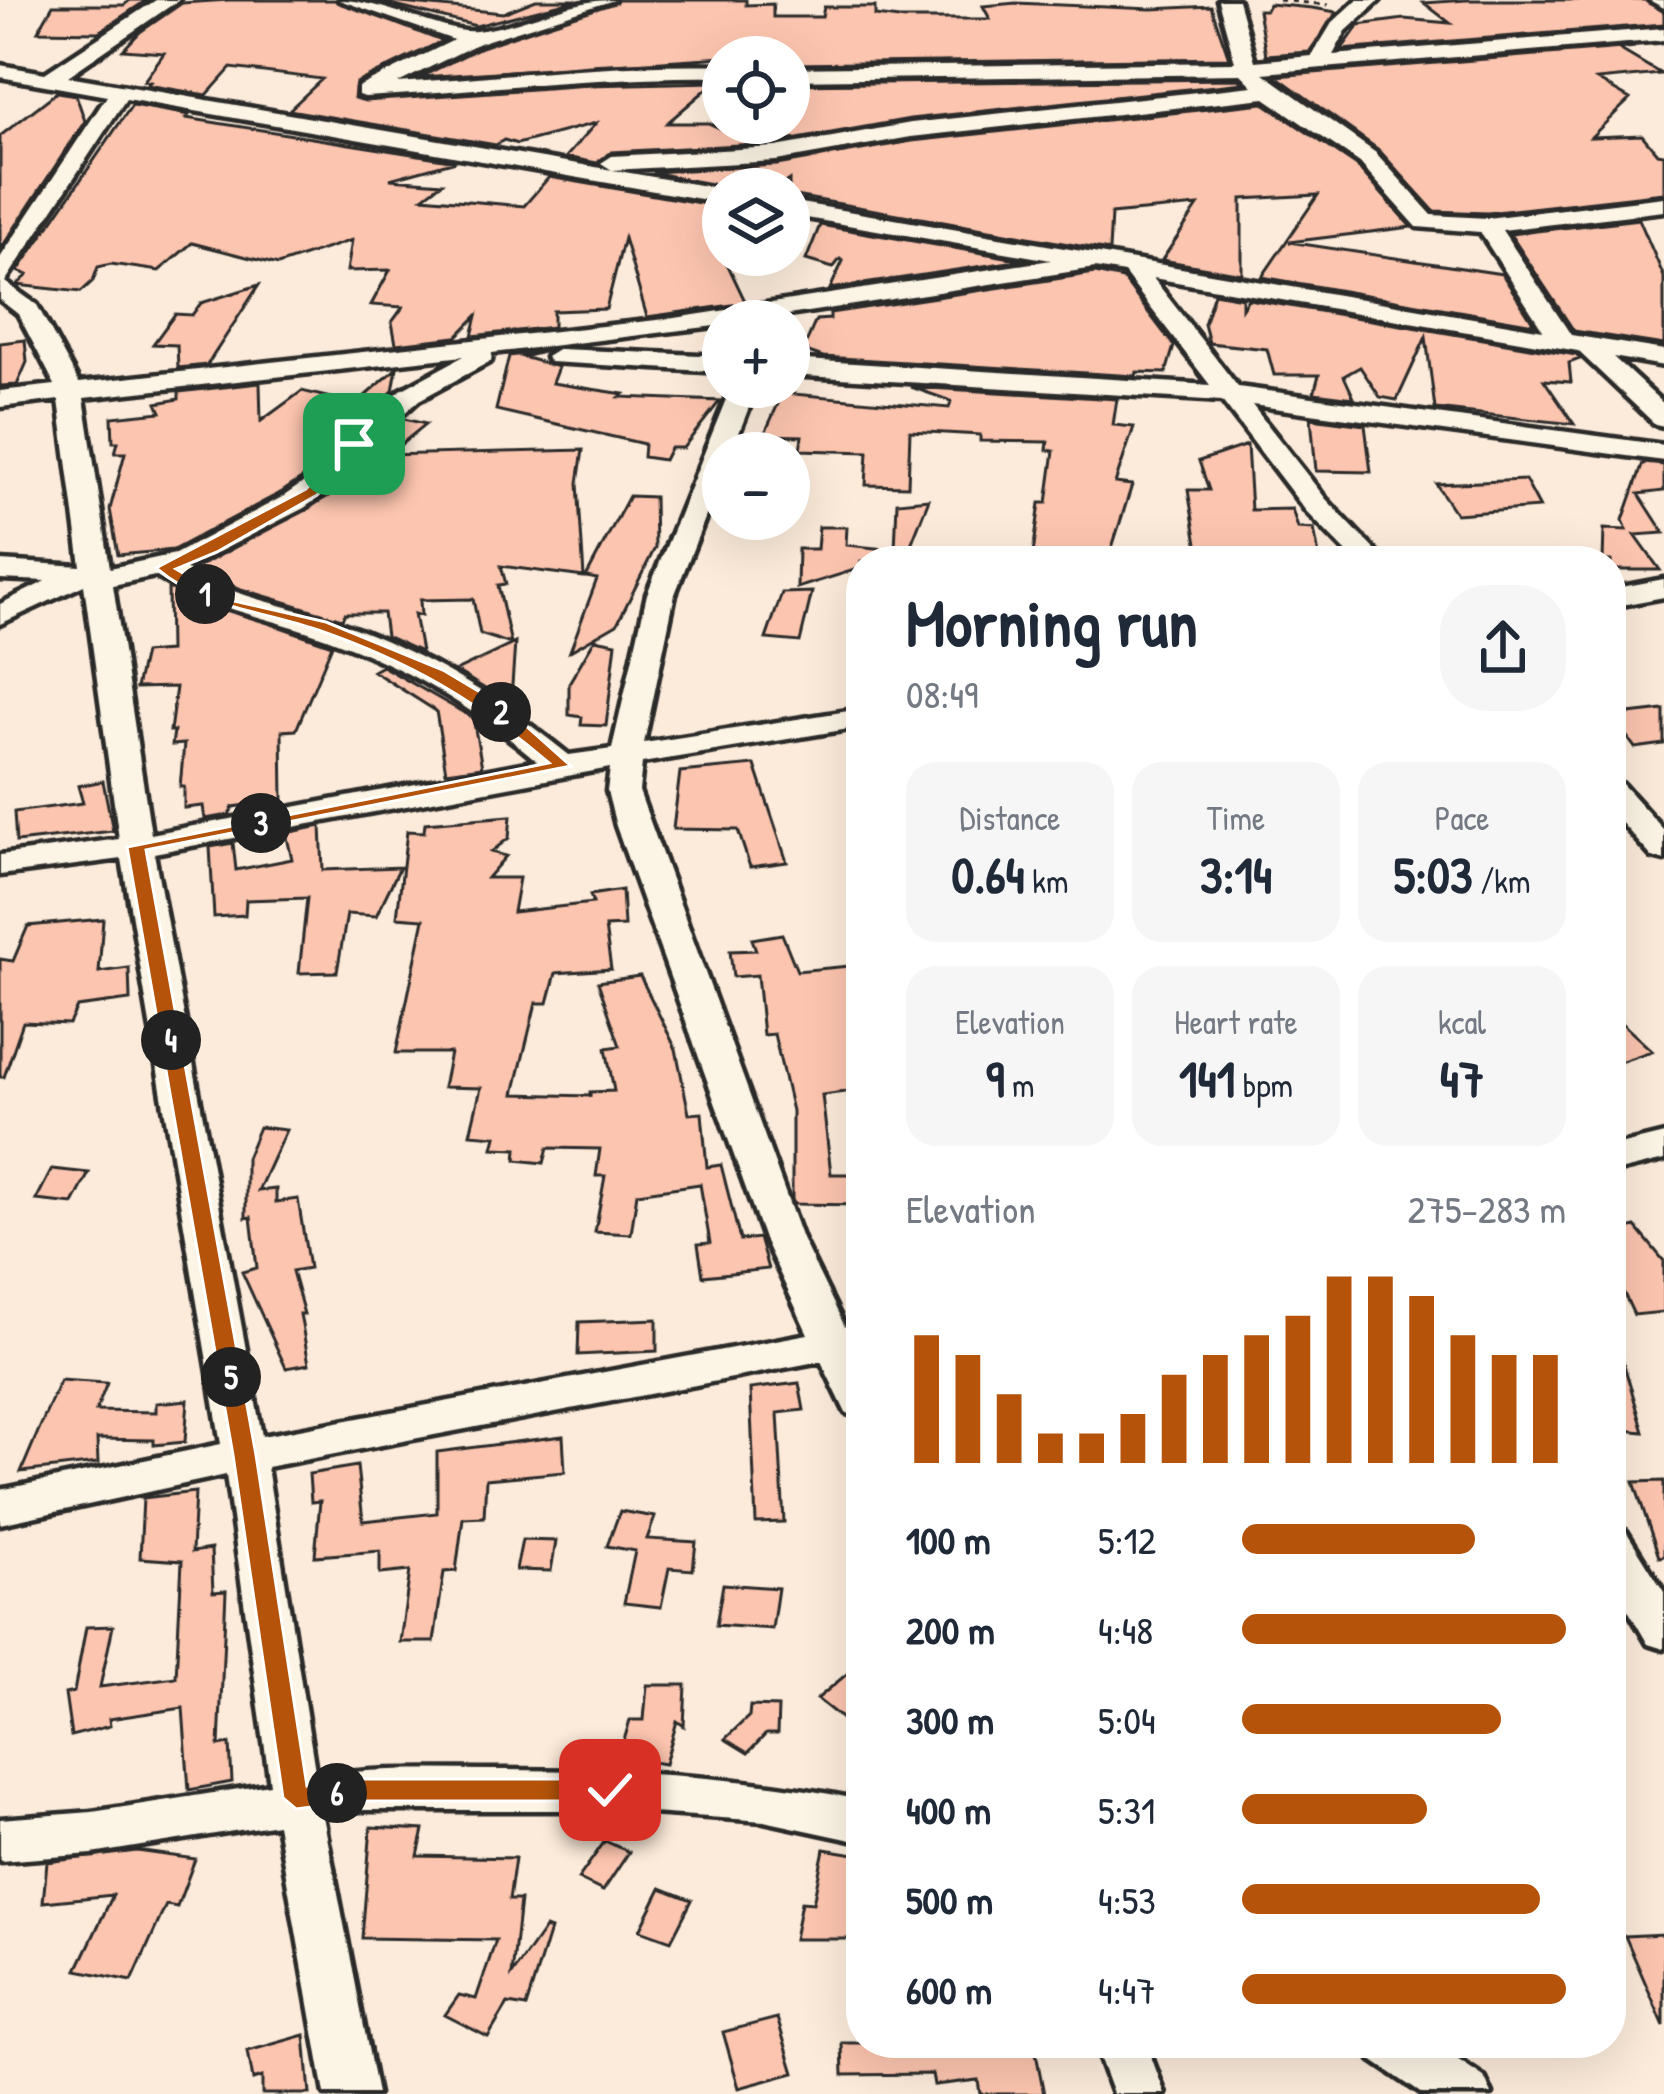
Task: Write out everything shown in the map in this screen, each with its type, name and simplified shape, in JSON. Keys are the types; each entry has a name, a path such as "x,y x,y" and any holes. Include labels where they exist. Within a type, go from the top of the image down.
{"street":[{"path":"52,78 170,0"},
{"path":"349,0 472,39"},
{"path":"307,122 472,39 604,0"},
{"path":"1228,0 1246,68 1269,91 1368,158 1425,222 1487,225 1664,204"},
{"path":"1322,64 1325,44 1361,5"},
{"path":"810,74 1246,68 1664,34"},
{"path":"365,91 548,80 629,69 702,71"},
{"path":"0,71 702,192"},
{"path":"0,276 121,91"},
{"path":"573,170 643,160 776,154 911,130 1269,91"},
{"path":"810,212 1664,358"},
{"path":"1487,225 1574,343 1664,418"},
{"path":"0,399 675,325 1092,261"},
{"path":"1132,268 1316,505 1356,546"},
{"path":"0,288 28,310 70,390 93,576 136,847 244,1455 296,1798 351,2094"},
{"path":"446,352 702,363"},
{"path":"0,570 93,576 164,568 212,548 312,492 354,444 410,395 485,354"},
{"path":"810,368 1231,394 1664,453"},
{"path":"736,408 661,594 623,791 783,1239 846,1339"},
{"path":"164,568 225,603 321,626 437,674 499,711 562,766"},
{"path":"0,615 93,576"},
{"path":"1626,595 1664,588"},
{"path":"0,866 136,847 562,766 846,720"},
{"path":"1626,807 1664,850"},
{"path":"1626,1156 1664,1147"},
{"path":"0,1507 244,1455 846,1342"},
{"path":"1626,1568 1664,1631"},
{"path":"0,1840 92,1833 359,1790 610,1790 764,1801 846,1818"},
{"path":"1126,2058 1139,2094"},
{"path":"1412,2058 1466,2094"}],"path":[{"path":"1278,0 1361,5"}],"building":[{"path":"130,0 147,0 99,32 38,31 53,5 124,5"},
{"path":"335,0 442,41 356,83 354,98 365,101 702,82 702,93 667,123 702,123 702,144 757,144 612,152 597,163 566,157 596,123 496,145 289,110 322,79 231,68 207,95 147,85 150,82 144,81 164,53 123,50 182,3"},
{"path":"371,0 503,13 536,0 577,0 476,26"},
{"path":"618,0 746,0 746,5 773,4 773,17 822,17 824,7 875,7 875,16 899,19 990,19 983,6 1016,3 1152,9 1211,6 1229,58 810,64 810,36 702,36 702,58 421,77 481,47"},
{"path":"1645,0 1664,12 1664,24 1341,50 1359,25 1404,19 1450,23 1424,3"},
{"path":"1269,4 1337,12 1309,52 1266,55 1258,10 1266,10"},
{"path":"1635,47 1619,49 1661,74 1597,80 1630,99 1591,137 1642,135 1657,153 1664,154 1664,193 1487,213 1434,211 1379,150 1276,76"},
{"path":"1239,79 1243,83 910,119 810,137 810,84"},
{"path":"57,92 76,95 85,121 0,250 0,136"},
{"path":"1264,103 1357,166 1411,227 1289,242 1502,274 1534,324 1262,277 1318,195 1242,199 1242,274 1162,260 1198,206 1111,214 1109,251 810,199 810,168 724,168 777,165 912,141"},
{"path":"132,105 189,115 186,118 456,161 390,179 442,183 423,197 524,206 549,177 702,203 702,276 733,276 745,300 702,300 702,309 647,317 624,238 606,309 553,311 553,327 472,336 477,316 456,337 396,344 392,322 403,307 371,305 390,270 347,271 352,240 278,265 192,243 159,271 111,264 98,267 93,281 81,292 17,285 28,275 18,271"},
{"path":"702,169 702,183 653,172"},
{"path":"1639,219 1664,277 1664,345 1574,331 1510,234"},
{"path":"820,225 1023,260 830,289 843,261 833,268 810,261"},
{"path":"1095,273 1123,279 1174,346 1166,373 1137,372 1136,376 823,357 810,352 810,334 816,320 830,319 830,313"},
{"path":"259,285 207,365 178,368 177,345 153,344 175,314 192,315 201,303"},
{"path":"1214,293 1242,298 1242,308 1248,299 1576,355 1580,359 1569,363 1571,382 1544,380 1574,424 1435,409 1426,337 1397,400 1380,397 1360,367 1344,376 1354,398 1314,393 1319,375 1274,375 1267,349 1209,343 1204,324"},
{"path":"25,340 27,362 17,385 0,386 0,343"},
{"path":"547,351 523,357 558,367 552,383 624,394 620,397 702,400 702,408 714,408 683,448 670,448 664,460 643,457 644,444 496,410 509,356"},
{"path":"397,368 393,391 342,435 310,473 282,492 173,550 118,555 110,509 125,453 115,453 118,442 113,442 112,417 161,412 157,403 179,399 179,392 260,383 261,421 302,391 356,404"},
{"path":"911,387 1117,399 1113,425 1134,427 1115,483 1132,485 1113,546 1034,546 1040,503 1047,503 1054,451 1047,450 1048,442 980,441 980,435 910,431 908,486 866,485 868,452 810,450 810,432 765,432 776,408 810,408 810,395 949,408 951,401"},
{"path":"1311,418 1365,425 1371,472 1316,471"},
{"path":"404,419 426,424 388,455 583,450 578,483 584,577 501,566 506,584 498,585 511,644 480,634 473,599 420,600 421,616 414,614 421,652 386,636 383,613 345,613 342,619 241,589 195,569 336,492 366,453"},
{"path":"1247,445 1251,510 1292,509 1298,528 1314,529 1317,546 1197,546 1188,490 1209,490 1199,461"},
{"path":"1643,463 1664,465 1664,491 1639,494 1664,533 1635,535 1660,570 1626,570 1626,546 1603,546 1604,529 1627,530 1623,520"},
{"path":"1525,480 1540,508 1456,514 1436,484"},
{"path":"629,496 654,497 655,548 617,624 570,651 597,579 586,577"},
{"path":"929,499 910,546 895,546 897,502"},
{"path":"819,527 847,527 846,545 856,546 846,546 846,573 797,588 798,549 817,549"},
{"path":"168,588 332,645 296,730 282,731 283,800 233,807 229,815 205,819 203,806 184,808 184,787 180,787 184,744 172,745 174,731 170,731 176,687 136,688 144,653 169,651"},
{"path":"812,592 800,642 766,639 782,593"},
{"path":"595,639 616,643 606,726 581,725 582,717 569,715 569,683"},
{"path":"515,643 512,685 495,695 456,671"},
{"path":"382,666 473,718 482,767 446,772 436,711 373,671"},
{"path":"1664,710 1664,744 1635,748 1626,735 1626,714"},
{"path":"755,765 787,862 750,867 738,830 673,829 680,772"},
{"path":"103,781 113,831 16,842 14,812 83,803 78,786"},
{"path":"511,816 509,838 491,852 506,856 487,878 519,878 513,912 593,903 590,895 622,890 624,926 605,927 611,969 556,973 548,1003 536,1003 514,1094 590,1096 590,1092 614,1091 606,1048 620,1046 598,982 640,976 676,1049 689,1114 702,1113 707,1167 721,1165 740,1240 759,1238 768,1269 703,1276 698,1244 710,1243 700,1184 637,1193 631,1234 595,1232 605,1176 596,1176 600,1149 548,1148 544,1163 516,1160 517,1149 493,1148 496,1136 470,1134 481,1088 443,1087 450,1053 396,1053 424,919 397,917 407,831 424,832 425,823"},
{"path":"321,826 323,870 400,867 376,916 347,914 337,972 299,973 307,898 246,900 245,915 214,917 210,847 233,843 236,870 292,859 286,833"},
{"path":"103,919 99,972 129,968 130,1000 77,1007 69,1024 23,1022 4,1077 0,1077 0,959 13,961 28,926"},
{"path":"782,934 797,971 846,966 846,1092 822,1095 831,1174 846,1174 846,1205 794,1204 792,1199 792,1111 774,1034 763,1035 757,975 733,977 730,951 756,950 752,939"},
{"path":"1626,1027 1652,1051 1626,1060"},
{"path":"259,1127 286,1130 258,1191 276,1189 276,1202 298,1199 309,1268 292,1271 304,1314 300,1314 309,1364 286,1368 242,1272 257,1268 251,1217 246,1218 246,1158"},
{"path":"52,1169 89,1173 73,1204 36,1200"},
{"path":"1636,1227 1664,1261 1664,1312 1634,1315 1626,1298 1626,1229"},
{"path":"657,1319 657,1351 578,1355 579,1322"},
{"path":"1626,1372 1644,1432 1626,1430"},
{"path":"60,1380 107,1383 96,1411 156,1412 156,1403 188,1400 185,1442 154,1445 154,1440 97,1439 98,1463 21,1472"},
{"path":"799,1383 804,1410 778,1413 784,1522 756,1523 750,1389"},
{"path":"563,1436 565,1472 486,1479 484,1517 463,1518 456,1571 444,1572 434,1642 400,1642 410,1571 380,1574 380,1551 315,1556 320,1501 311,1502 309,1474 357,1466 363,1521 437,1513 437,1452"},
{"path":"1664,1481 1664,1556 1659,1557 1634,1482"},
{"path":"195,1492 192,1552 211,1549 213,1592 226,1591 219,1746 230,1744 232,1782 189,1790 183,1708 109,1719 110,1726 71,1736 65,1694 74,1692 86,1627 113,1626 100,1687 176,1677 182,1561 140,1558 143,1498"},
{"path":"620,1511 655,1517 647,1539 696,1542 693,1570 669,1568 661,1607 624,1603 635,1551 607,1546"},
{"path":"522,1540 556,1541 551,1571 516,1570"},
{"path":"723,1584 778,1588 772,1629 716,1625"},
{"path":"846,1675 845,1721 817,1699"},
{"path":"647,1685 686,1685 684,1726 677,1721 665,1764 619,1757 630,1720 644,1720"},
{"path":"750,1706 778,1707 777,1734 766,1734 748,1753 725,1739 749,1716"},
{"path":"371,1827 424,1830 418,1856 515,1858 509,1900 520,1900 512,1975 545,1928 550,1930 526,2007 508,2004 488,2037 445,2015 459,1995 476,1999 496,1940 362,1938"},
{"path":"605,1841 629,1852 603,1891 578,1879"},
{"path":"824,1849 846,1853 846,1939 794,1939 801,1902 813,1903"},
{"path":"137,1851 195,1859 177,1907 166,1905 132,1981 77,1970 113,1895 43,1902 47,1862"},
{"path":"661,1888 692,1900 671,1941 640,1930"},
{"path":"1664,1934 1664,2026 1626,1938"},
{"path":"777,2018 794,2073 739,2088 723,2032"},
{"path":"305,2035 310,2094 262,2094 262,2077 253,2080 248,2051"},
{"path":"842,2043 846,2043 846,2058 1037,2058 1044,2094 980,2094 978,2080 934,2085 932,2074 843,2075"}],"route":[{"path":"354,444 312,492 212,548 164,568 225,603 321,626 437,674 499,711 562,766 136,847 244,1455 296,1798 359,1790 610,1790"}]}
